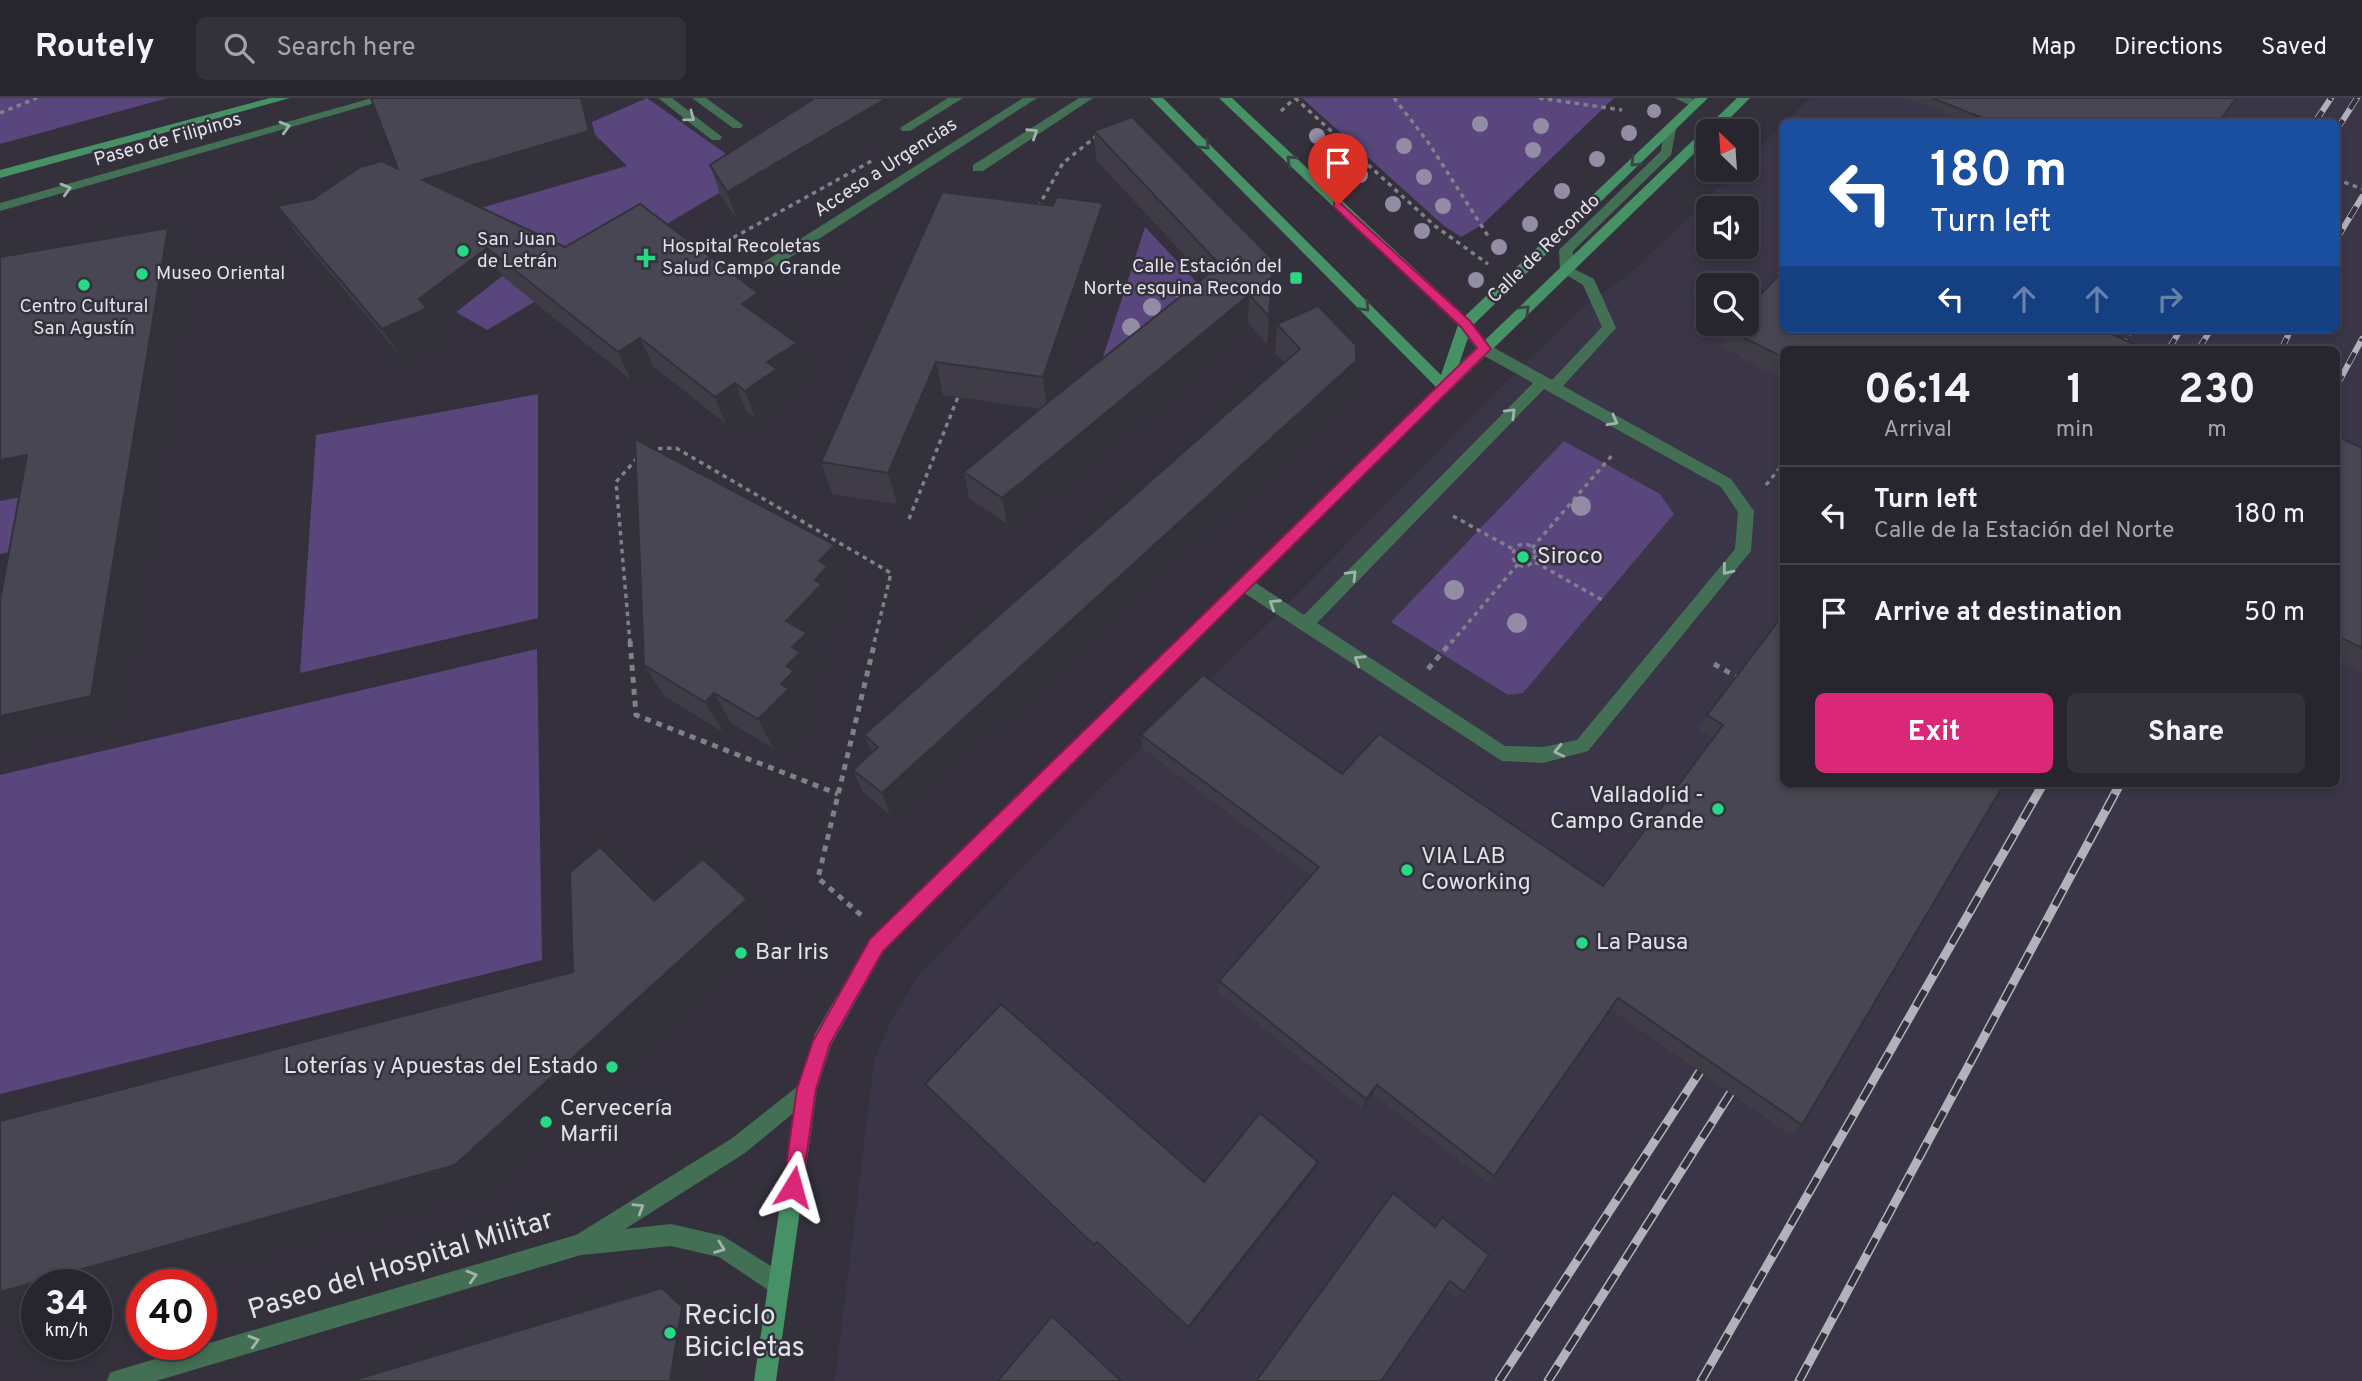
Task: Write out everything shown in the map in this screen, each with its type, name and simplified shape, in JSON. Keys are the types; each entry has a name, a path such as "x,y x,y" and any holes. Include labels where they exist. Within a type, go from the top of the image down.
{"street":[{"name":"Paseo de Filipinos","path":"0,174 285,98"},
{"name":"Paseo de Filipinos","path":"0,207 386,98"},
{"path":"664,98 716,137"},
{"path":"698,98 737,125"},
{"path":"906,128 957,98"},
{"name":"Acceso a Urgencias","path":"761,270 1031,98"},
{"path":"978,168 1087,98"},
{"path":"1156,98 1445,387"},
{"path":"1225,98 1465,324 1484,349 1726,483 1746,511 1742,551 1582,746 1543,755 1502,753 1244,584"},
{"path":"1681,98 1701,100"},
{"name":"Calle de Recondo","path":"1722,119 1744,98"},
{"name":"Calle de Recondo","path":"1445,387 1465,324 1701,100"},
{"name":"Calle de Recondo","path":"1567,271 1566,250 1667,152 1670,129"},
{"name":"Calle de Recondo","path":"765,1381 807,1089 828,1031 877,945 1445,387 1696,145"},
{"path":"1304,624 1609,328 1589,282 1567,271"},
{"name":"Paseo del Hospital Militar","path":"581,1244 738,1146 807,1089"},
{"name":"Paseo del Hospital Militar","path":"118,1381 581,1244 671,1235 723,1247 779,1284"}],"path":[{"path":"0,113 37,98"},
{"path":"1295,98 1435,226 1490,265"},
{"path":"1394,98 1428,142 1490,239"},
{"path":"1539,98 1622,110"},
{"path":"1036,211 1063,163 1105,129"},
{"path":"702,255 885,153"},
{"path":"2340,181 2362,189"},
{"path":"909,519 961,390"},
{"path":"1532,548 1632,432"},
{"path":"838,793 636,715 616,482 646,449 676,448 891,573 818,878 886,936"},
{"path":"1524,545 1532,548 1537,556 1535,562 1530,565 1518,564 1511,555 1513,549 1524,545"},
{"path":"1535,562 1602,600"},
{"path":"1408,692 1518,564"},
{"path":"1714,664 1737,677"}],"shaded area":[{"path":"0,98 168,98 0,144"},
{"path":"647,98 753,173 487,330 456,312 532,253 453,216 627,166 585,125"},
{"path":"1302,98 1614,98 1482,225 1461,237 1444,226"},
{"path":"1810,98 2362,98 2362,1381 835,1381 874,1062 889,1024 918,976 1102,786 1294,598 1502,386 1586,305 1632,272 1696,210 1696,259 1759,259 1759,196 1710,196 1725,182 1759,182 1759,148 1780,127 1780,333 2340,333 2340,119 1788,119"},
{"path":"1145,227 1203,289 1095,382"},
{"path":"538,394 538,618 300,673 316,435"},
{"path":"1564,441 1660,494 1674,514 1523,693 1508,695 1391,622"},
{"path":"32,495 20,550 0,554 0,501"},
{"path":"537,649 542,960 0,1094 0,775"}],"building":[{"path":"371,98 581,98 589,131 422,180 565,247 640,204 758,293 742,304 797,343 767,362 777,369 745,391 735,383 715,397 640,338 618,352 487,248 419,299 427,308 382,329 277,206 313,199 360,167 382,161 398,169"},
{"path":"815,98 887,98 727,192 710,165"},
{"path":"1932,98 2236,98 2221,119 1985,119"},
{"path":"1132,117 1273,260 1269,316 1249,295 1002,498 964,472 1220,265 1094,131"},
{"path":"942,192 1053,206 1057,197 1103,203 1043,377 936,362 888,473 821,462"},
{"path":"168,228 91,696 0,716 0,600 27,455 0,460 0,257"},
{"path":"1780,274 1780,333 2110,333 2138,346 1780,346 1780,356 1740,336 1759,336 1759,296"},
{"path":"1318,306 1356,345 1356,361 882,793 853,770 878,747 864,735 1300,349 1277,324"},
{"path":"2340,438 2362,448 2362,648 2340,637"},
{"path":"635,439 835,545 819,561 828,566 815,580 822,584 786,621 807,633 792,647 800,652 787,666 794,671 781,684 789,689 758,719 714,693 705,702 644,665"},
{"path":"1780,619 1780,787 2002,787 1802,1125 1618,998 1494,1176 1377,1085 1366,1099 1219,981 1319,867 1141,735 1203,675 1342,774 1379,734 1603,886 1723,725 1707,715"},
{"path":"600,847 654,901 703,859 747,899 455,1165 82,1269 21,1269 21,1286 0,1292 0,1121 573,972 570,872"},
{"path":"1001,1004 1204,1182 1260,1113 1318,1162 1188,1327 1097,1242 1094,1245 925,1084"},
{"path":"1393,1193 1435,1227 1442,1217 1489,1255 1464,1292 1450,1281 1381,1381 1256,1381"},
{"path":"662,1288 682,1307 670,1381 351,1381"},
{"path":"1052,1316 1121,1381 998,1381"}],"railway":[{"path":"2317,119 2331,98"},
{"path":"2340,125 2357,98"},
{"path":"2340,233 2362,197"},
{"path":"2170,346 2179,333"},
{"path":"2200,346 2209,333"},
{"path":"2283,346 2289,333"},
{"path":"2340,380 2362,339"},
{"path":"1701,1381 2041,787"},
{"path":"1799,1381 2118,787"},
{"path":"1499,1381 1710,1056"},
{"path":"1548,1381 1740,1078"}],"place":[{"name":"San Juan de Letrán","path":"463,251"},
{"name":"Hospital Recoletas Salud Campo Grande","path":"646,258"},
{"name":"Museo Oriental","path":"142,274"},
{"name":"Calle Estación del Norte esquina Recondo","path":"1296,278"},
{"name":"Centro Cultural San Agustín","path":"84,285"},
{"name":"Siroco","path":"1523,557"},
{"name":"Valladolid - Campo Grande","path":"1718,809"},
{"name":"VIA LAB Coworking","path":"1407,870"},
{"name":"La Pausa","path":"1582,943"},
{"name":"Bar Iris","path":"741,953"},
{"name":"Loterías y Apuestas del Estado","path":"612,1067"},
{"name":"Cervecería Marfil","path":"546,1122"},
{"name":"Reciclo Bicicletas","path":"670,1333"}],"route":[{"path":"793,1187 807,1089 822,1041 877,945 1484,349 1465,324 1338,205"}]}
